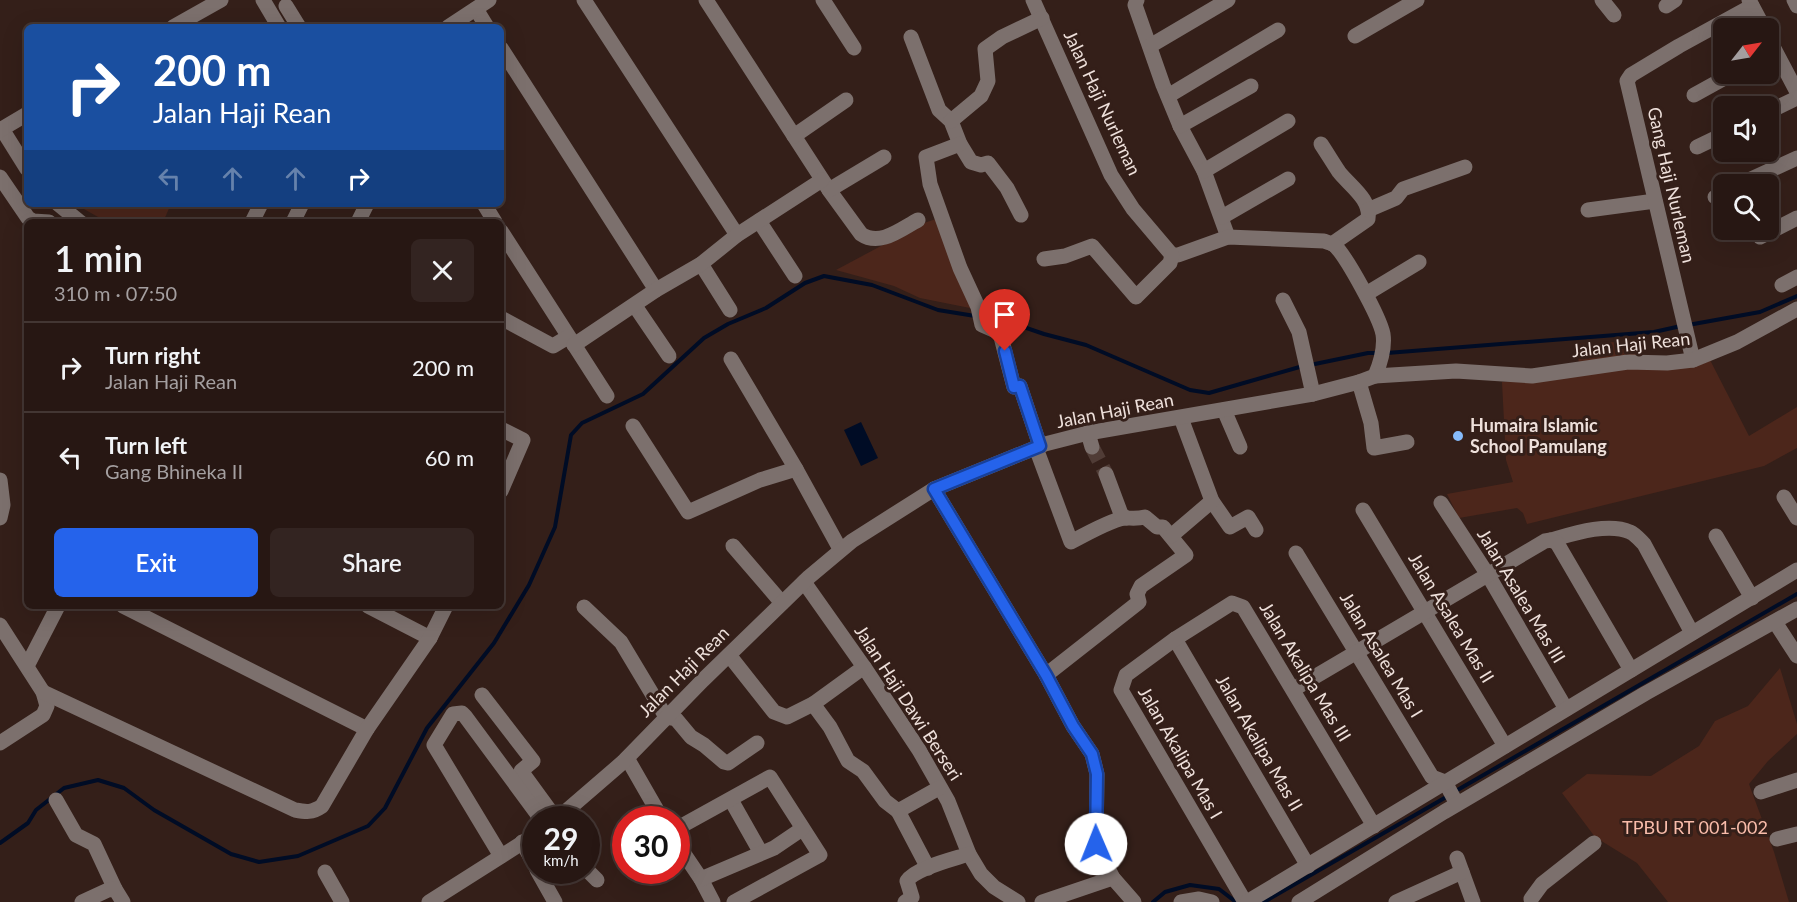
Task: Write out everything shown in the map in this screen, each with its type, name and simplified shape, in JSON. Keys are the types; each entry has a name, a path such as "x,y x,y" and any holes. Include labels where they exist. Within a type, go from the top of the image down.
{"street":[{"path":"178,24 221,0"},
{"path":"263,0 277,24"},
{"path":"453,24 489,0"},
{"path":"584,0 737,235"},
{"path":"706,0 826,185 861,234 867,238 881,240 918,220"},
{"path":"823,0 854,48"},
{"name":"Jalan Haji Nurleman","path":"1034,0 1111,176 1133,209 1172,255"},
{"path":"1137,0 1135,5 1168,96 1180,126 1204,171 1228,237"},
{"path":"1150,46 1228,0"},
{"path":"1355,36 1417,0"},
{"path":"1602,0 1614,15"},
{"path":"1794,0 1797,6"},
{"path":"1750,3 1758,18"},
{"name":"Gang Haji Nurleman","path":"1693,360 1627,81 1631,75 1750,3"},
{"path":"286,6 297,24"},
{"path":"476,9 485,24"},
{"path":"951,121 981,96 988,81 985,49 1002,37 1042,18"},
{"path":"1168,96 1278,30"},
{"path":"911,37 939,110 951,121 960,144 971,162 981,165 988,163 1007,188 1021,215"},
{"path":"504,53 656,290"},
{"path":"1779,60 1797,92"},
{"path":"1694,95 1714,84"},
{"path":"1180,126 1251,86"},
{"path":"1779,107 1797,98"},
{"path":"794,136 846,100"},
{"path":"24,116 1,130 24,164"},
{"path":"1204,171 1288,121"},
{"path":"1697,147 1713,139"},
{"path":"960,144 927,156 925,160 930,184 980,318 1000,333 1014,387 1020,386 1038,447 1071,542 1126,518"},
{"path":"1321,144 1340,174 1354,188 1368,210 1368,219 1332,244"},
{"path":"504,320 553,346 571,341 635,306 656,290 701,264 737,235 759,221 884,157"},
{"path":"1762,174 1797,158"},
{"path":"1368,210 1396,198 1403,189 1465,167"},
{"path":"0,177 30,219"},
{"path":"1222,217 1288,179"},
{"path":"1588,210 1655,201"},
{"path":"62,207 76,219"},
{"path":"1779,227 1797,218"},
{"path":"759,221 795,276"},
{"path":"504,236 607,396"},
{"path":"1044,259 1065,256 1092,246 1136,297 1170,263 1172,255 1178,255 1228,237 1324,241 1332,244 1366,294 1376,314 1383,336 1377,370"},
{"path":"1366,294 1419,262"},
{"path":"701,264 730,310"},
{"path":"1782,285 1797,277"},
{"path":"1283,300 1299,332 1313,394"},
{"path":"635,306 669,356"},
{"name":"Jalan Haji Rean","path":"571,806 627,758 729,655 840,549 934,489 1038,447 1090,440 1180,418 1313,394 1359,382 1377,370 1456,371 1532,376 1628,362 1666,363 1693,360 1737,342 1797,309"},
{"path":"731,358 840,549"},
{"path":"1359,382 1371,423 1374,448 1407,442"},
{"path":"1224,410 1240,447"},
{"path":"1180,418 1212,501 1230,527 1248,517 1256,530"},
{"path":"633,426 688,512 760,480 796,470"},
{"path":"504,430 523,440 504,484"},
{"path":"1046,675 1139,602 1137,594 1141,586 1186,555 1163,527 1157,527 1145,517 1131,520 1121,514 1106,474"},
{"path":"0,480 3,504 0,518"},
{"path":"934,489 1046,675 1073,726 1092,754 1097,774 1096,844 1113,878 1134,902"},
{"path":"1784,497 1797,518"},
{"path":"1171,536 1212,501"},
{"name":"Jalan Asalea Mas III","path":"1441,503 1488,575 1566,709"},
{"name":"Jalan Asalea Mas II","path":"1363,510 1505,746"},
{"path":"1294,689 1545,542 1587,530 1610,529 1628,531 1635,535 1644,544 1692,633"},
{"path":"1716,536 1752,598"},
{"path":"1551,540 1557,543 1631,670"},
{"path":"733,546 782,603"},
{"name":"Jalan Asalea Mas I","path":"1296,554 1358,652 1451,808"},
{"path":"1246,902 1374,826 1436,783 1505,746 1797,570"},
{"name":"Jalan Haji Dawi Berseri","path":"804,582 905,728 948,801 969,854 981,874 994,887 1018,902"},
{"name":"Jalan Akalipa Mas III","path":"1175,639 1232,603 1243,607 1374,826"},
{"path":"584,607 621,642 666,717 676,719 691,737 728,763 757,743"},
{"path":"27,666 56,609"},
{"path":"129,609 367,729"},
{"path":"374,609 430,638"},
{"path":"43,693 295,810 307,813 321,806 367,729 430,638 444,609"},
{"path":"1299,902 1315,898 1451,808 1646,693 1797,609"},
{"path":"1775,622 1797,656"},
{"path":"0,625 43,693 47,706 43,715 0,743"},
{"name":"Jalan Akalipa Mas II","path":"1175,639 1308,866"},
{"name":"Jalan Akalipa Mas I","path":"1175,639 1126,675 1121,690 1246,902"},
{"path":"729,655 774,712 787,717 813,704 864,667"},
{"path":"482,695 533,761 521,771 547,806"},
{"path":"813,704 830,727 848,761 863,771 885,801 898,811 928,868"},
{"path":"501,856 434,745 453,714 462,713 531,806"},
{"path":"627,758 655,806"},
{"path":"690,822 770,777 820,855 734,902"},
{"path":"1761,792 1797,780"},
{"path":"898,811 939,788"},
{"path":"56,800 76,835 94,844 119,896"},
{"path":"731,800 761,853"},
{"path":"701,879 774,848 802,829"},
{"path":"1777,839 1797,834"},
{"path":"429,902 522,843"},
{"path":"1529,901 1542,884 1594,843"},
{"path":"905,902 912,897 908,878 928,868 969,854"},
{"path":"690,863 713,902"},
{"path":"1395,902 1460,865 1473,902"},
{"path":"325,872 342,902"},
{"path":"1042,902 1113,878"},
{"path":"545,884 555,902"},
{"path":"82,902 108,890 119,896"},
{"path":"1181,902 1199,899 1212,902"}],"green space":[{"path":"80,207 170,207 164,219 102,219"},
{"path":"939,218 975,309 920,298 894,286 836,270 924,223"},
{"path":"1636,341 1637,367 1710,360 1749,436 1797,407 1797,448 1764,466 1527,524 1523,513 1517,508 1459,518 1447,494 1513,482 1506,460 1502,382 1580,376 1577,344"},
{"name":"TPBU RT 001-002","path":"1780,668 1797,724 1797,734 1768,761 1749,784 1774,852 1789,902 1668,902 1637,863 1595,837 1562,793 1587,774 1651,776 1699,746 1715,721 1748,706"}],"water":[{"path":"861,422 878,458 861,466 844,430"}],"waterway":[{"path":"0,843 28,823 36,810 64,788 98,780 124,788 154,810 231,854 259,862 298,856 368,826 385,808 427,728 494,643 529,585 555,527 571,435 582,423 643,394 704,338 728,324 766,308 805,283 824,276 872,285 938,310 975,316"},
{"path":"1688,325 1760,312 1797,296"},
{"path":"985,317 1003,320 1086,345 1190,390 1209,393 1303,366"},
{"path":"1387,353 1654,332 1681,326"},
{"path":"1310,365 1368,353 1379,353"},
{"path":"1454,792 1797,594"},
{"path":"1264,902 1448,796"},
{"path":"1153,902 1165,892 1190,885 1219,889 1236,902"}],"tunnel":[{"path":"1092,447 1106,474"}],"place":[{"name":"Humaira Islamic School Pamulang","path":"1458,436"}],"route":[{"path":"1005,351 1014,387 1020,386 1040,446 934,489 1046,675 1073,726 1092,754 1097,774 1096,844"}]}
